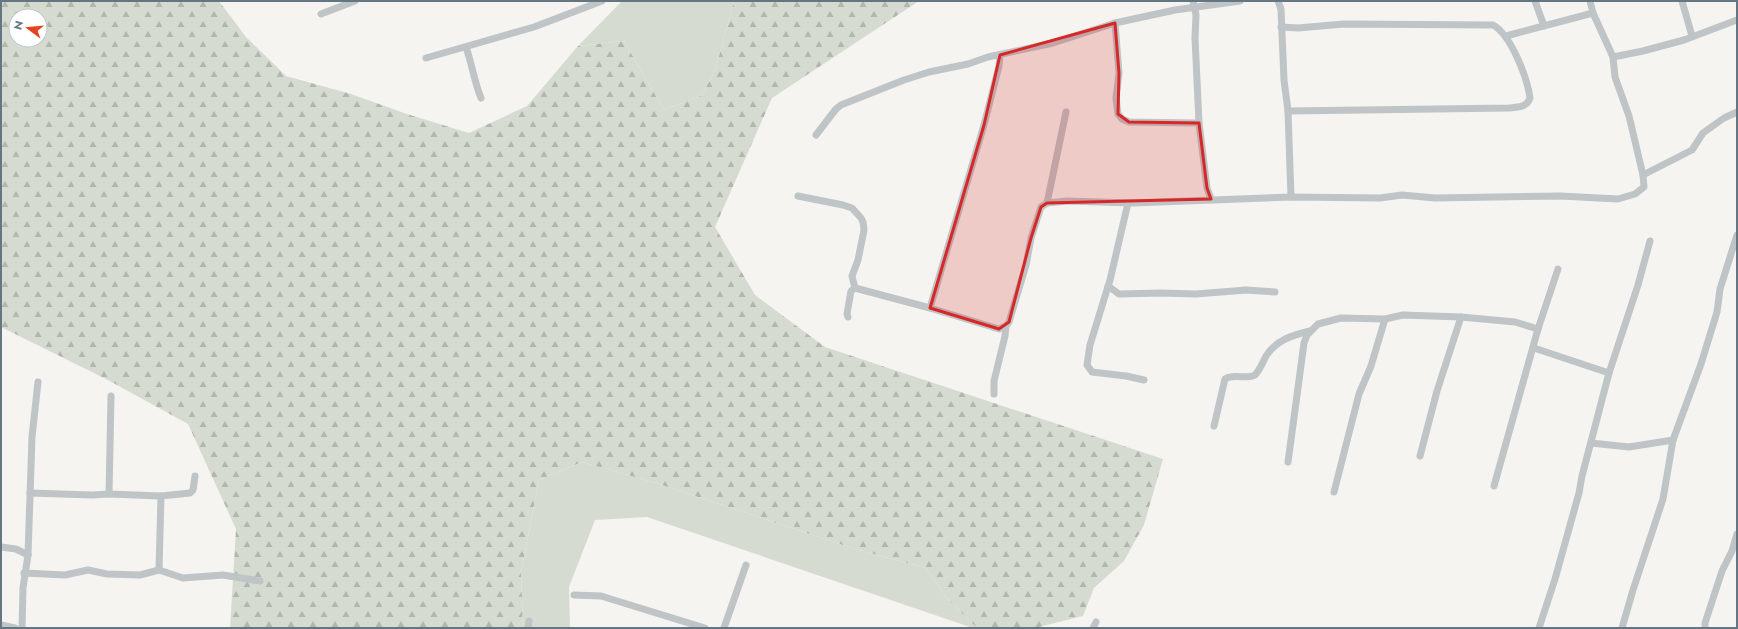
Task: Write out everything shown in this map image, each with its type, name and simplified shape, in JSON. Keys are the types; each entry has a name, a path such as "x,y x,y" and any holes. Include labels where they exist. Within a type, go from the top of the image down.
{"street":[{"path":"321,14 354,1"},
{"path":"426,58 534,27 602,1"},
{"path":"816,135 836,109 841,105 930,72 1053,43 1115,24 1194,4 1240,1"},
{"path":"1278,1 1281,9 1281,27 1288,111 1291,197"},
{"path":"1535,1 1544,26"},
{"path":"994,394 994,381 1006,326 1009,322 1020,286 1031,238 1041,207 1047,203 1067,201 1128,203 1291,197 1380,198 1402,195 1435,198 1560,196 1618,199 1641,191 1645,183 1629,116 1615,77 1613,56 1593,13 1590,1"},
{"path":"1682,1 1692,36"},
{"path":"1194,4 1196,15 1195,38 1199,123 1207,188 1211,199"},
{"path":"1506,36 1593,13"},
{"path":"1613,56 1643,51 1684,40 1737,20"},
{"path":"1115,24 1119,73 1116,98 1118,114 1122,119 1129,122 1199,123"},
{"path":"1281,27 1298,28 1344,24 1488,24 1499,28 1506,36 1518,60 1529,92 1528,102 1525,105 1508,108 1288,111"},
{"path":"466,47 474,71 475,83 481,98"},
{"path":"930,308 984,124 999,66 1000,55"},
{"path":"1047,203 1066,112"},
{"path":"1643,175 1692,150 1703,133 1724,118 1737,112"},
{"path":"798,196 852,208 864,222 864,230 858,260 852,276 855,288"},
{"path":"1128,203 1108,286 1090,345 1086,365 1092,372 1126,376 1144,380"},
{"path":"1622,628 1663,499 1673,440 1708,342 1717,312 1720,289 1737,235"},
{"path":"1539,628 1556,579 1609,373 1638,284 1650,241"},
{"path":"1494,486 1534,348 1538,329 1558,269"},
{"path":"1108,286 1119,294 1196,294 1246,290 1275,292"},
{"path":"855,288 930,308 999,329 1006,326"},
{"path":"848,317 847,314 851,291 855,288"},
{"path":"1288,462 1304,343 1310,331 1318,324 1341,318 1384,318 1403,315 1461,317 1515,322 1538,329"},
{"path":"1420,456 1437,391 1461,317"},
{"path":"1334,492 1359,394 1371,366 1384,318"},
{"path":"1214,426 1225,379 1228,377 1247,378 1255,375 1267,354 1280,342 1288,337 1310,331"},
{"path":"1534,348 1609,373"},
{"path":"22,628 24,573 28,556 32,438 38,382"},
{"path":"108,494 112,396"},
{"path":"1591,443 1629,448 1673,440"},
{"path":"30,493 161,496 190,493 193,490 195,476"},
{"path":"158,570 161,496"},
{"path":"1705,628 1705,622 1722,571 1732,551 1737,534"},
{"path":"1,547 16,549 28,556"},
{"path":"724,628 746,565"},
{"path":"24,573 65,575 88,570 107,574 140,575 158,570 183,578 223,575 260,581"},
{"path":"574,595 601,596 705,628"},
{"path":"1,625 15,628"}],"highlighted area":[{"path":"1115,23 1119,73 1118,114 1129,122 1199,123 1207,188 1211,199 1047,203 1041,207 1031,238 1009,322 999,329 930,308 984,125 1000,55"}],"green space":[{"path":"1,1 219,1 246,37 286,76 351,94 407,114 469,133 527,106 578,46 624,41 664,110 701,96 715,71 734,1 919,1 772,98 715,227 755,295 825,347 1163,459 1144,525 1124,561 1094,588 1083,616 1035,628 977,628 947,598 926,568 855,549 656,483 582,462 539,480 521,572 523,628 230,628 236,529 188,424 106,379 1,327"},
{"path":"622,1 734,1 715,71 701,96 664,110 624,41 578,46"},
{"path":"582,462 656,483 855,549 926,568 947,598 977,628 973,628 647,517 595,520 569,587 570,628 523,628 521,572 539,480"}]}
